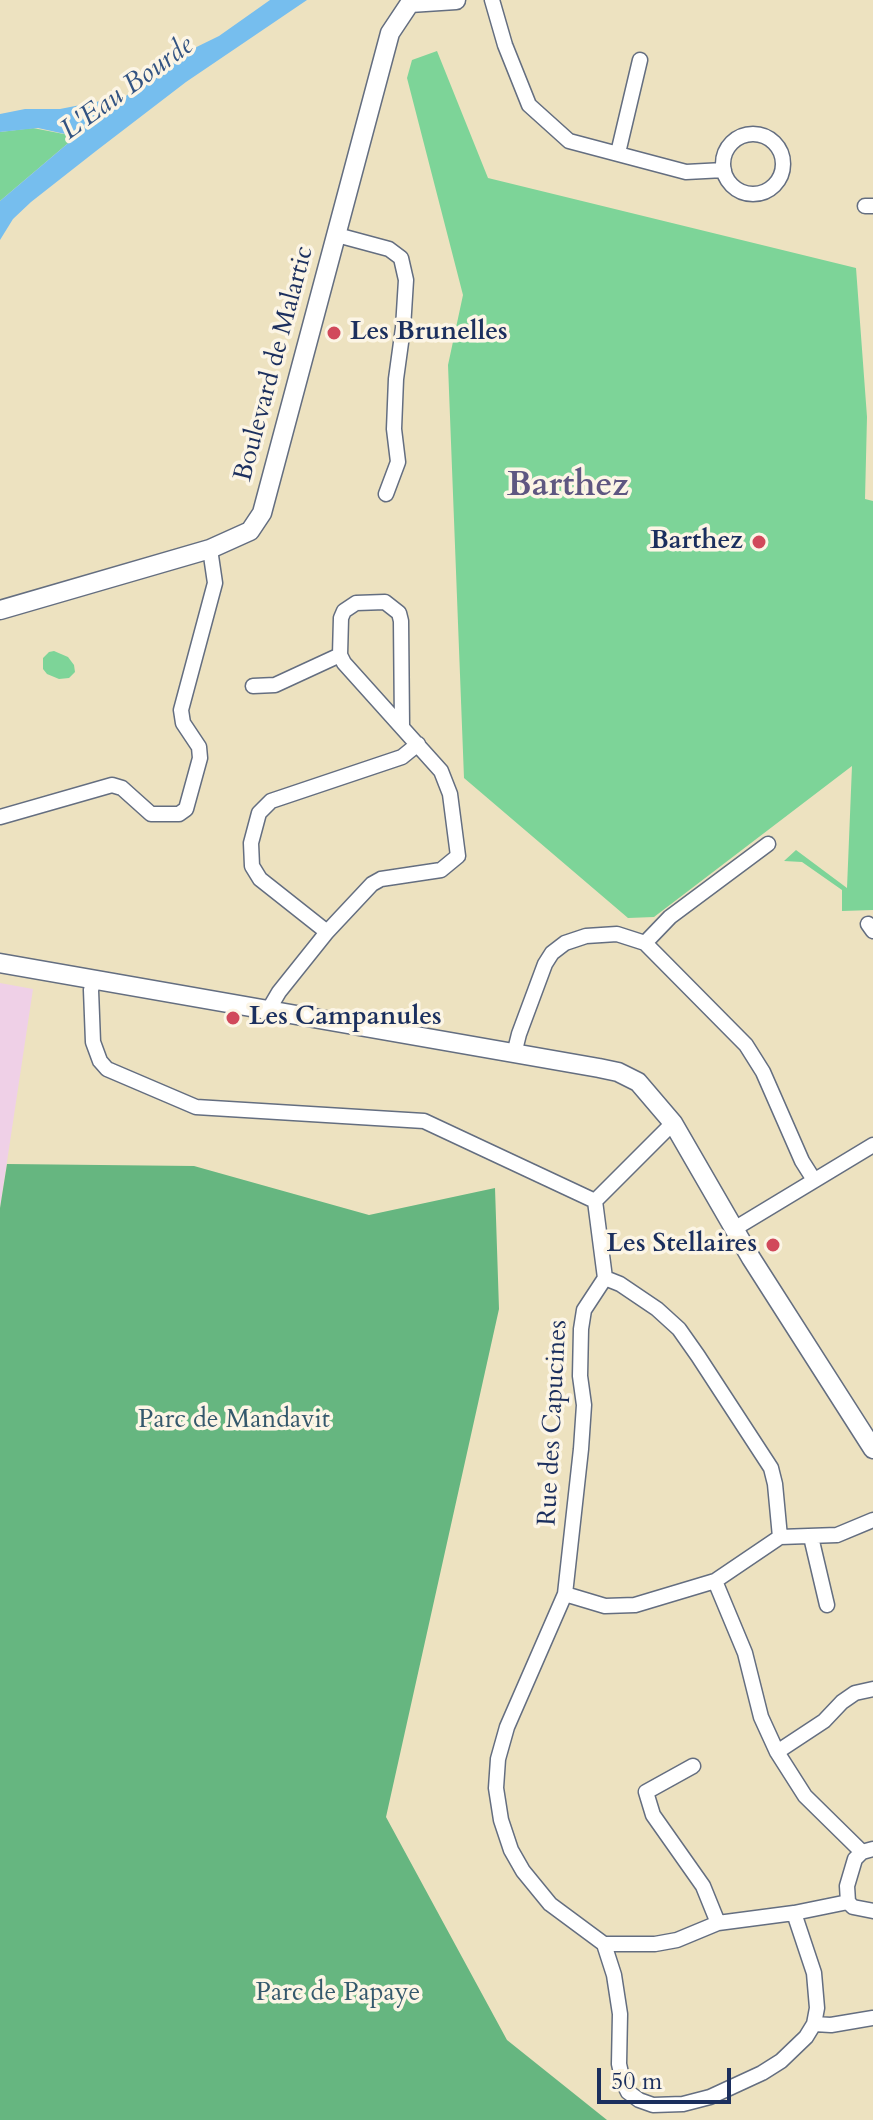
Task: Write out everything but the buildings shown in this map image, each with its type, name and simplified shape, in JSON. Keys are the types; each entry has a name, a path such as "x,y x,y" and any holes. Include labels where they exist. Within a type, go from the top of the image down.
{"street":[{"name":"Boulevard de Malartic","path":"0,610 210,549 250,531 262,513 390,33 409,2 456,0"},
{"path":"492,0 505,45 529,105 569,141 686,172 724,170"},
{"path":"618,153 640,60"},
{"path":"748,134 758,134 775,143 783,161 778,180 762,192 743,191 727,179 724,170 726,151 731,143 748,134"},
{"path":"337,235 389,249 401,258 406,280 396,379 394,429 398,462 386,494"},
{"path":"0,817 112,785 122,788 151,814 179,814 186,809 200,758 199,747 183,723 181,710 215,583 210,549"},
{"path":"269,1009 327,932 372,884 381,879 441,870 458,856 450,794 441,771 340,655 341,618 349,606 356,603 385,602 394,608 401,621 402,726"},
{"path":"253,686 275,685 340,655"},
{"path":"327,932 260,879 252,866 251,843 259,813 271,801 402,757 418,744"},
{"path":"645,943 670,917 768,844"},
{"path":"514,1054 529,1006 552,953 565,943 586,936 617,934 645,943 746,1045 763,1072 802,1161 814,1180"},
{"path":"0,963 618,1072 638,1082 673,1123 734,1229 871,1442"},
{"path":"94,980 91,990 93,1042 100,1061 107,1069 196,1107 424,1121 595,1201"},
{"path":"595,1201 673,1123"},
{"path":"734,1229 873,1145"},
{"path":"595,1201 605,1278 620,1284 657,1309 679,1329 698,1356 771,1468 780,1537"},
{"name":"Rue des Capucines","path":"604,1944 550,1904 523,1871 511,1850 501,1820 496,1788 498,1759 507,1727 565,1594 582,1438 581,1329 584,1310 605,1278"},
{"path":"565,1594 605,1606 618,1607 649,1601 715,1581 780,1537 837,1535 873,1520"},
{"path":"811,1537 827,1605"},
{"path":"715,1581 745,1653 761,1717 777,1752 805,1796 868,1850 855,1859 847,1886 848,1902 853,1907 873,1911"},
{"path":"777,1752 824,1721 855,1693 873,1689"},
{"path":"693,1766 646,1792 653,1815 703,1886 718,1923"},
{"path":"794,1913 814,1973 817,2008 814,2024 806,2037 781,2061 762,2073 710,2097 667,2106 639,2100 628,2092 619,2064 620,2014 614,1975 604,1944 655,1944 677,1940 718,1923 848,1902"},
{"path":"814,2024 831,2025 873,2018"}],"shaded area":[{"path":"0,983 33,989 0,1208"}],"green space":[{"path":"437,51 488,178 856,268 867,417 865,499 873,501 873,910 842,911 842,890 802,862 784,861 796,850 847,888 852,766 654,917 628,918 464,778 448,365 463,295 407,78 412,60"},
{"path":"33,128 74,136 0,201 0,132"},
{"path":"54,651 68,657 74,665 75,672 69,678 59,679 43,669 43,658"},
{"name":"Parc de Mandavit","path":"7,1164 194,1166 369,1215 495,1188 499,1309 386,1817 507,2040 607,2120 0,2120 0,1208"}],"water":[{"path":"270,0 307,0 186,82 96,151 31,202 13,219 0,240 0,201 74,136 38,128 0,132 0,114 25,109 60,109 126,96 172,59 219,36"}],"place":[{"name":"Les Brunelles","path":"334,333"},
{"name":"Barthez","path":"759,542"},
{"name":"Les Campanules","path":"233,1018"},
{"name":"Les Stellaires","path":"773,1245"}],"district":[{"name":"Barthez","path":"568,487"}],"water label":[{"name":"L'Eau Bourde","path":"128,89"}],"park label":[{"name":"Parc de Papaye","path":"338,1994"}]}
